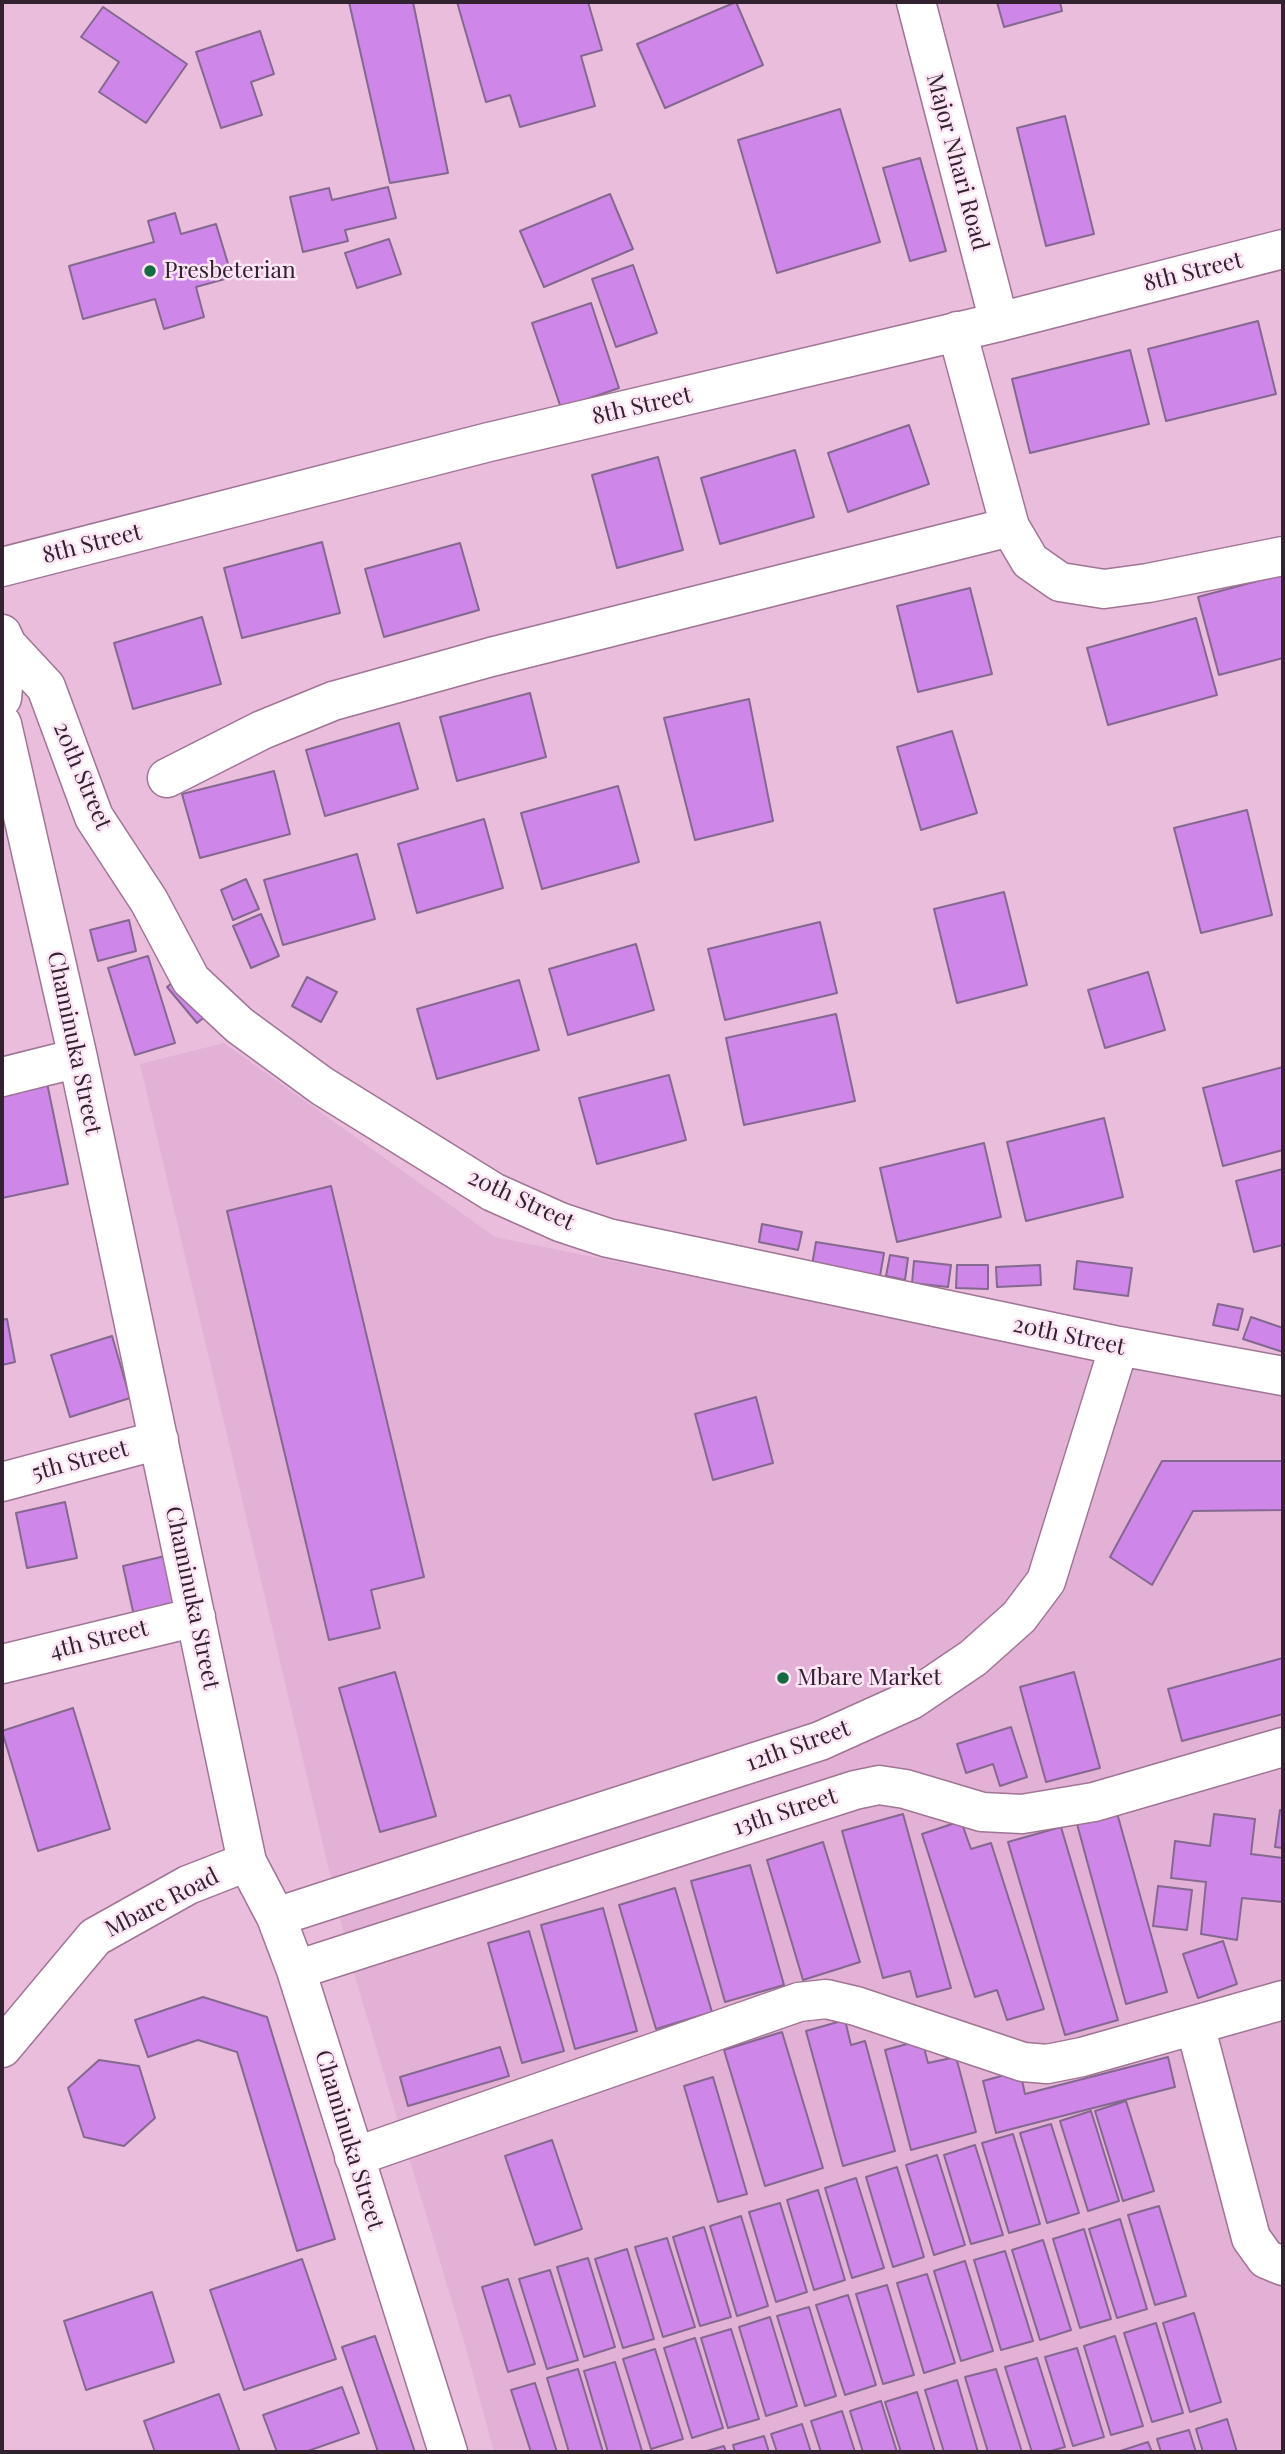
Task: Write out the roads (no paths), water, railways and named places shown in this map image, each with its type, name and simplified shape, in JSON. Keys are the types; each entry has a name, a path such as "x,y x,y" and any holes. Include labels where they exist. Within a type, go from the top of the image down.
{"street":[{"name":"Major Nhari Road","path":"916,2 999,322"},
{"name":"8th Street","path":"2,567 489,442 999,322 1283,249"},
{"path":"957,331 1010,527 1030,561 1060,582 1104,589 1283,556"},
{"path":"167,778 262,730 334,701 491,657 1010,527"},
{"path":"2,698 3,641"},
{"name":"20th Street","path":"3,641 46,687 94,817 149,901 191,980 239,1025 322,1087 493,1192 560,1222 608,1238 1119,1346 1283,1376"},
{"name":"Chaminuka Street","path":"2,724 78,1058 247,1862 276,1917 296,1970 448,2452"},
{"path":"2,1077 78,1058"},
{"name":"12th Street","path":"276,1917 820,1741 911,1700 963,1665 1019,1617 1046,1581 1119,1346"},
{"name":"5th Street","path":"2,1482 159,1440"},
{"name":"4th Street","path":"2,1664 196,1616"},
{"name":"13th Street","path":"296,1970 855,1790 879,1785 905,1789 982,1812 1022,1814 1094,1802 1283,1747"},
{"name":"Mbare Road","path":"2,2048 95,1937 188,1885 247,1862"},
{"path":"354,2157 799,2002 826,1999 856,2006 1023,2062 1047,2064 1283,2000"},
{"path":"1195,2025 1251,2238 1266,2259 1283,2266"}],"place":[{"name":"Presbeterian","path":"150,271"},
{"name":"Mbare Market","path":"783,1678"}]}
